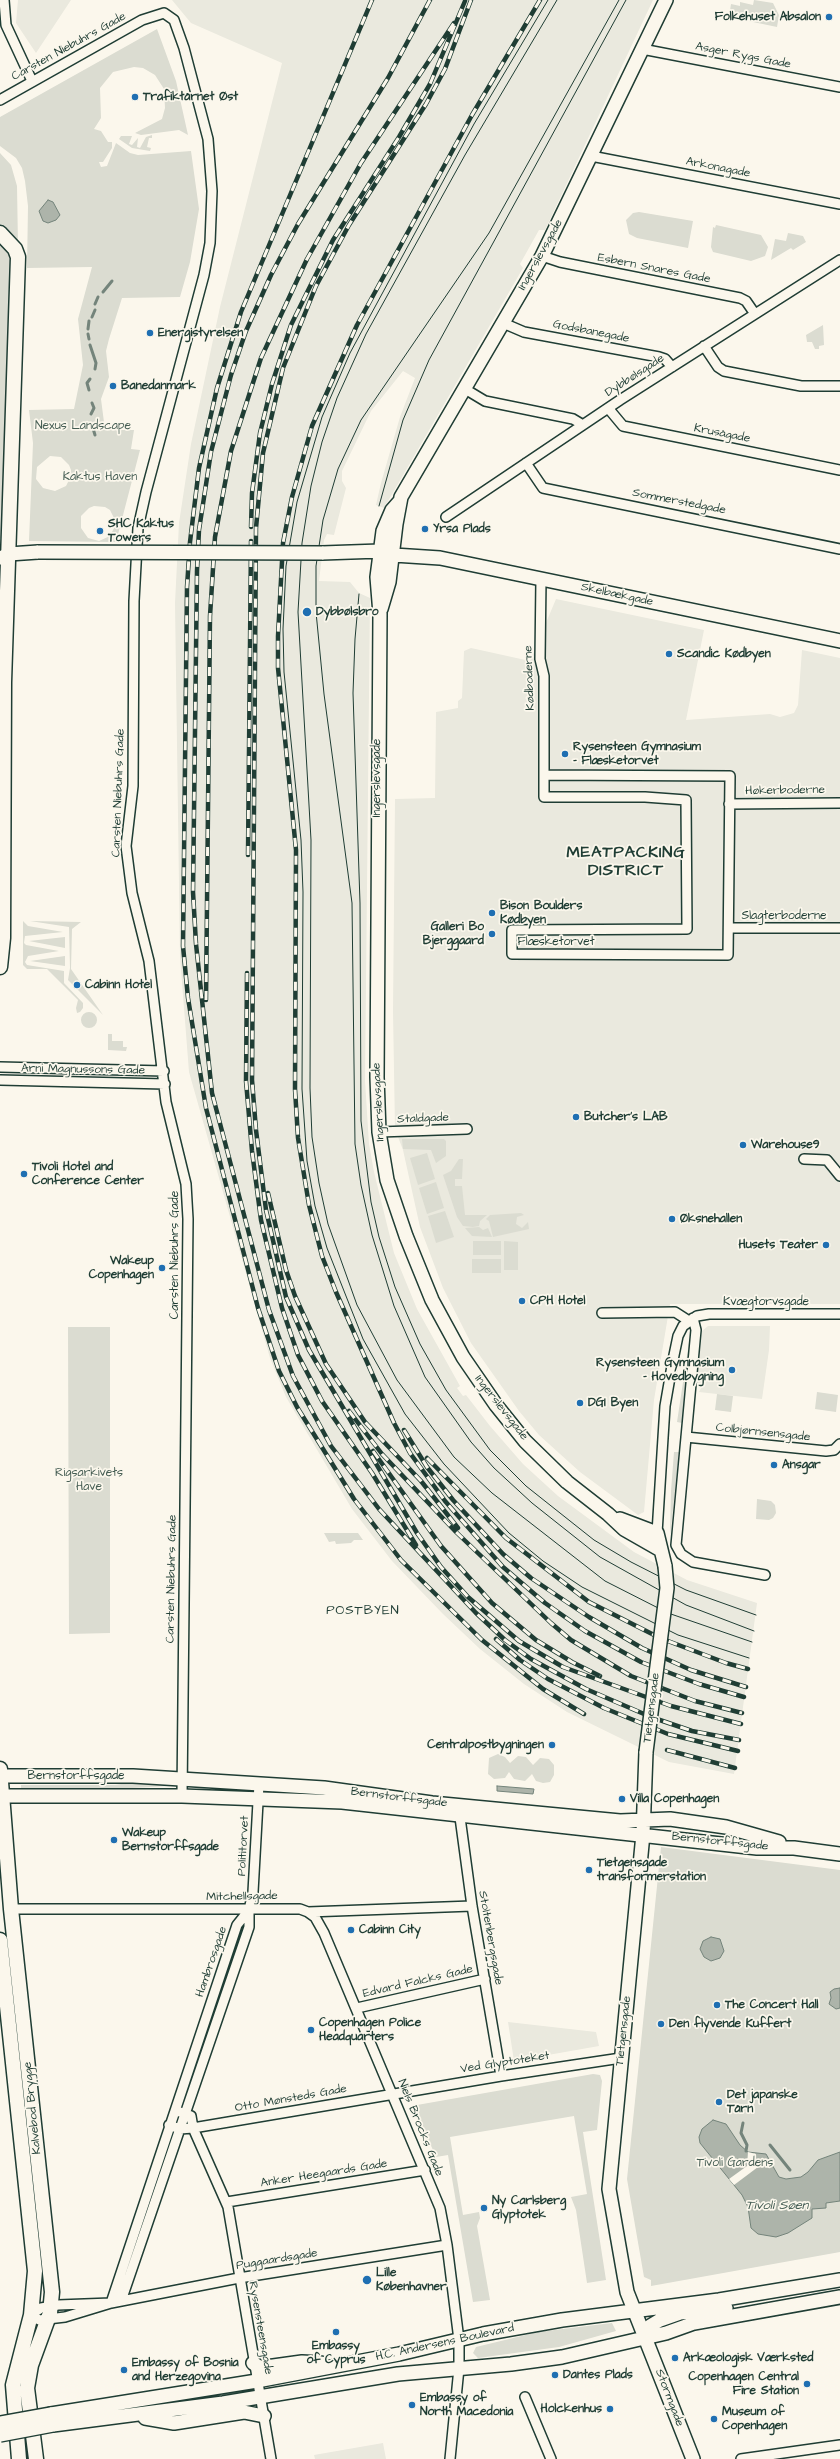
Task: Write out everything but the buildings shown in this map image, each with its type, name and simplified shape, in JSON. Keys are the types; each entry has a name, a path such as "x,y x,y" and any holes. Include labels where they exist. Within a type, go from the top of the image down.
{"main road":[{"path":"0,233 15,249 18,257 3,553 3,938 0,967"},
{"name":"Kalvebod Brygge","path":"0,1769 1,1796 12,1909 50,2267 51,2306 48,2320 31,2365 26,2388 36,2459"},
{"name":"Kalvebod Brygge","path":"0,1940 35,2271 31,2315 13,2386 19,2455"}],"street":[{"path":"4,0 6,25 32,81"},
{"name":"Ingerslevsgade","path":"659,1550 632,1535 567,1482 525,1441 496,1406 463,1357 432,1300 406,1236 387,1180 379,1132 377,1027 380,614 377,577 383,532 389,516 400,500 542,256 666,0"},
{"name":"Carsten Niebuhrs Gade","path":"0,100 142,20 158,14 168,15 174,20 184,48 208,139 212,190 210,243 201,286 146,492 137,540 133,786 126,846 132,893 149,962 173,1136 186,1184 188,1219 182,1796"},
{"name":"Asger Rygs Gade","path":"642,49 840,88"},
{"name":"Arkonagade","path":"591,156 840,204"},
{"name":"Esbern Snares Gade","path":"542,256 560,262 740,298 746,301 755,314"},
{"name":"Dybbølsgade","path":"446,517 608,408 840,260"},
{"name":"Godsbanegade","path":"502,323 524,332 659,357 665,359 672,367"},
{"path":"704,346 718,367 724,371 801,386 840,386"},
{"path":"465,389 485,401 573,419 583,425"},
{"name":"Krusågade","path":"608,408 623,426 840,470"},
{"name":"Sommerstedgade","path":"526,463 543,488 840,549"},
{"name":"Ingerslevsgade","path":"380,614 389,582 394,555 400,500"},
{"path":"3,553 322,553 394,555"},
{"name":"Skelbækgade","path":"394,555 440,558 840,641"},
{"name":"Kødboderne","path":"541,579 540,659 544,676 544,775"},
{"name":"Flæsketorvet","path":"544,775 730,776 729,804 728,955 512,954 512,930 687,929 686,800 645,797 544,797 544,775"},
{"name":"Høkerboderne","path":"729,804 840,803"},
{"name":"Slagterboderne","path":"728,928 840,928"},
{"name":"Arni Magnussons Gade","path":"0,1067 164,1070"},
{"name":"Arni Magnussons Gade","path":"0,1080 165,1084"},
{"name":"Staldgade","path":"379,1132 467,1129"},
{"path":"804,1159 827,1160 840,1176"},
{"path":"602,1313 677,1312 691,1319 696,1327 676,1538 679,1552 687,1560 693,1562 765,1576"},
{"name":"Kvægtorvsgade","path":"691,1319 709,1314 840,1314"},
{"name":"Tietgensgade","path":"646,2338 626,2288 609,2183 643,1834 646,1752 667,1588 665,1566 659,1550 657,1533 662,1439 669,1382 678,1336 682,1328 691,1319"},
{"name":"Colbjørnsensgade","path":"686,1437 826,1451 838,1446"},
{"name":"Ingerslevsgade","path":"608,1514 642,1529 657,1533"},
{"name":"Bernstorffsgade","path":"0,1776 134,1776 324,1788 459,1810 643,1834 758,1848 794,1848 840,1854"},
{"name":"Polititorvet","path":"249,1910 253,1892 259,1784"},
{"name":"Bernstorffsgade","path":"1,1796 182,1796 342,1802 620,1822 670,1819 717,1826 794,1848"},
{"name":"Stoltenbergsgade","path":"459,1810 472,1906 501,2076"},
{"name":"Mitchellsgade","path":"12,1909 300,1909 308,1912 472,1906"},
{"name":"Hambrosgade","path":"111,2303 160,2162 169,2125 237,1925 249,1910"},
{"name":"Hambrosgade","path":"121,2301 249,1927 249,1910"},
{"name":"Niels Brocks Gade","path":"308,1912 320,1923 394,2094 440,2208 447,2245 459,2340 459,2368 450,2459"},
{"name":"Edvard Falcks Gade","path":"357,2008 485,1979"},
{"name":"Ved Glyptoteket","path":"394,2094 621,2058"},
{"name":"Otto Mønsteds Gade","path":"180,2129 394,2094"},
{"path":"174,2110 185,2114"},
{"name":"Rysensteensgade","path":"185,2114 191,2116 193,2128 227,2202 253,2363 271,2459"},
{"path":"169,2125 180,2129"},
{"name":"Anker Heegaards Gade","path":"227,2202 425,2170"},
{"name":"Puggaardsgade","path":"48,2320 111,2303 239,2278 447,2245"},
{"name":"H.C. Andersens Boulevard","path":"52,2420 335,2365 432,2348 459,2340 562,2320 719,2300 840,2280"},
{"path":"646,2338 650,2326 674,2315 774,2300 824,2283"},
{"name":"H.C. Andersens Boulevard","path":"52,2420 133,2416 398,2374 562,2357 646,2338 702,2321 840,2297"},
{"name":"Puggaardsgade","path":"31,2315 41,2308 51,2306 111,2303"},
{"path":"31,2315 39,2320 48,2320"},
{"name":"Stormgade","path":"646,2338 693,2459"},
{"path":"253,2363 260,2367 302,2362 335,2365"},
{"path":"525,2397 551,2459"},
{"path":"133,2416 174,2423 244,2412 264,2416"},
{"path":"0,2423 52,2420"},
{"path":"0,2435 52,2420"},
{"path":"741,2459 840,2445"}],"shaded area":[{"path":"18,0 71,0 36,53 16,23"},
{"path":"172,0 653,0 545,230 539,230 520,264 523,268 384,508 376,505 381,483 400,417 415,378 403,371 371,411 342,471 342,481 346,488 334,535 327,534 324,540 319,581 350,582 359,593 370,598 365,1081 369,1144 374,1172 394,1253 417,1309 460,1386 457,1388 463,1396 466,1395 490,1426 523,1464 558,1496 634,1552 687,1580 757,1603 734,1774 669,1762 567,1712 524,1684 480,1649 443,1614 392,1561 352,1509 286,1397 270,1358 189,1072 180,957 175,603 179,523 191,444 220,307 282,63 191,23"},
{"path":"556,599 704,630 686,720 770,714 780,717 794,713 798,705 802,650 840,658 840,1304 670,1304 654,1400 644,1512 638,1515 580,1472 539,1435 519,1411 471,1343 443,1288 420,1227 403,1150 395,1129 393,1011 395,799 435,798 436,712 458,708 458,701 462,698 464,651 471,648 530,661"},
{"name":"Rysensteen Gymnasium - Hovedbygning","path":"708,1326 770,1326 769,1350 762,1399 699,1392 702,1386 697,1382 702,1331"},
{"path":"508,2022 596,2032 599,2046 514,2061"},
{"path":"383,2443 386,2459 315,2459 314,2455"}],"green space":[{"path":"754,0 773,3 779,15 777,27 729,17 731,4 740,6 740,2 753,5"},
{"path":"157,29 176,81 188,135 179,130 141,135 135,133 162,119 165,108 164,89 155,75 143,68 134,67 113,72 100,88 101,118 94,129 101,131 108,142 112,142 112,148 103,162 99,162 101,167 107,166 116,143 130,153 138,155 191,151 199,209 190,262 180,297 122,298 106,351 109,377 101,399 105,430 134,430 131,449 140,450 116,542 29,541 33,443 29,410 74,409 83,365 78,319 92,267 27,268 28,206 25,181 22,168 16,158 0,146 0,117","holes":["50,456 61,457 69,465 71,470 71,476 66,486 55,491 43,488 36,479 37,467","94,506 105,507 110,510 115,520 115,526 110,536 99,541 88,538 81,528 81,516 89,508"]},
{"path":"152,135 152,138 149,138 147,147 151,148 150,151 132,148 119,139 121,136 132,136 129,144 132,145 138,138 137,147 140,148 146,137"},
{"path":"0,153 11,165 17,186 18,246 0,228"},
{"path":"639,212 693,221 688,248 637,238 629,234 626,220 633,213"},
{"path":"716,225 761,235 768,247 765,256 751,261 713,252 711,247 713,227 715,228"},
{"path":"788,233 803,236 806,242 793,250 791,248 771,260 775,239 786,241"},
{"path":"0,240 12,254 4,538 0,538"},
{"path":"823,325 824,345 819,346 819,349 815,349 812,342 807,342 806,335"},
{"path":"23,921 28,926 63,932 25,936 24,943 26,945 59,951 28,956 25,962 27,965 64,971 64,983 83,1003 83,1008 80,1012 77,1013 76,1008 78,1000 47,969 27,969 23,965"},
{"path":"30,921 81,922 72,929 71,969 103,1015 68,980 70,968 69,927"},
{"path":"65,937 65,948 29,941"},
{"path":"65,956 65,966 30,961"},
{"path":"89,1012 95,1014 97,1020 95,1026 89,1028 83,1026 81,1020 83,1014"},
{"path":"108,1034 112,1034 112,1041 123,1041 123,1047 127,1047 126,1051 108,1050"},
{"path":"402,1139 444,1139 446,1141 446,1156 436,1163 431,1150 403,1149"},
{"path":"427,1153 435,1179 418,1185 410,1158"},
{"path":"459,1159 463,1159 462,1179 455,1179 455,1186 462,1186 465,1215 487,1215 480,1221 479,1226 463,1226 457,1217 443,1175 451,1171"},
{"path":"436,1182 444,1208 427,1214 419,1188"},
{"path":"445,1211 454,1237 436,1243 428,1216"},
{"path":"521,1213 524,1215 517,1217 516,1224 522,1228 528,1222 529,1229 493,1237 489,1221 486,1219 490,1215"},
{"path":"479,1227 483,1230 488,1228 492,1237 472,1236 465,1228"},
{"path":"473,1241 501,1241 501,1255 473,1255"},
{"path":"504,1241 518,1242 518,1270 504,1270"},
{"path":"472,1259 501,1259 501,1273 472,1273"},
{"name":"Rigsarkivets Have","path":"68,1327 110,1327 110,1633 69,1634"},
{"path":"690,1336 692,1336 682,1423 677,1422"},
{"path":"817,1392 838,1395 836,1412 815,1409"},
{"path":"717,1394 733,1396 731,1412 715,1410"},
{"path":"674,1452 679,1452 670,1537 671,1491"},
{"path":"757,1499 771,1501 775,1505 776,1513 773,1518 769,1520 756,1519"},
{"path":"324,1533 358,1533 363,1540 354,1540 351,1543 336,1544 335,1541 329,1542"},
{"path":"498,1754 505,1757 510,1763 518,1756 526,1757 533,1765 540,1758 549,1759 554,1765 554,1775 550,1782 543,1783 536,1781 532,1774 525,1781 514,1779 509,1772 505,1778 494,1779 488,1774 489,1758"},
{"path":"134,1782 168,1782 168,1786 114,1789 21,1789 21,1785 115,1785"},
{"name":"Tivoli Gardens","path":"661,1847 840,1870 840,2252 651,2286 651,2280 644,2277 627,2179"},
{"path":"593,2074 600,2075 602,2081 597,2130 583,2132 606,2280 587,2283 576,2210 571,2197 587,2194 574,2116 450,2137 463,2215 479,2212 480,2218 477,2226 490,2300 473,2302 448,2155 436,2157 415,2109 417,2105"},
{"path":"612,2323 616,2331 559,2347 478,2358 473,2353 476,2347 538,2332"}],"water":[{"path":"48,200 53,202 60,215 56,220 48,223 43,221 39,211"},
{"path":"497,1786 534,1789 533,1794 497,1791"},
{"path":"711,1937 720,1939 724,1951 720,1958 711,1961 704,1957 700,1949 703,1941"},
{"path":"840,1988 840,2008 836,2009 829,2004 831,1998 830,1992 834,1989"},
{"name":"Tivoli Søen","path":"713,2120 726,2124 740,2145 748,2152 766,2154 779,2177 786,2179 801,2177 808,2172 818,2160 840,2152 840,2201 826,2203 826,2208 812,2209 812,2218 788,2233 776,2237 758,2234 751,2228 748,2207 742,2195 700,2143 699,2137 702,2129"}],"pier":[{"path":"748,2152 756,2154 754,2162 758,2167 734,2185 729,2179 747,2166"}],"waterway":[{"path":"103,292 112,281"},
{"path":"95,304 98,297"},
{"path":"92,317 95,310"},
{"path":"88,329 89,321"},
{"path":"88,334 89,339"},
{"path":"90,345 96,363 95,369"},
{"path":"89,390 87,383 90,379"},
{"path":"91,414 94,408 92,403"},
{"path":"92,425 95,435"},
{"path":"743,2123 741,2133 747,2145 746,2151"},
{"path":"770,2145 790,2170"}],"tram line":[{"path":"548,0 474,124 350,353 322,417 297,502 286,566 283,629 284,672 301,840 303,892 302,1089 307,1161 315,1206 327,1248 363,1339 405,1414 444,1464 509,1533 543,1561 582,1587 678,1635 749,1658"},
{"path":"557,0 465,155 366,334 337,398 322,442 311,486 302,543 298,612 311,840 310,1088 312,1137 319,1183 328,1224 357,1305 397,1380 454,1457 492,1493 605,1581 668,1613 752,1642"},
{"path":"619,0 489,233 361,420 338,469 323,520 316,566 316,612 324,694 352,903 355,1144 361,1185 372,1235 394,1306 425,1377 471,1442 494,1468 532,1503 600,1557 686,1605 754,1631"},
{"path":"379,506 403,420 429,360 626,0"},
{"path":"359,594 355,639 353,693 360,903 361,1121 371,1202 379,1237 395,1287 420,1344 446,1390 490,1450 526,1486 594,1540 631,1562 686,1590 756,1615"}],"railway":[{"path":"372,0 241,312 217,388 199,468 190,542 187,587 183,946 188,998 206,1108 258,1308 279,1371 297,1407 354,1499 401,1560 482,1640 543,1689 584,1714"},
{"path":"430,0 388,78 298,224 271,275 246,331 231,375 211,452 199,530 197,571 193,892 196,944 212,1093 269,1310 293,1376 331,1446 379,1509 476,1613 505,1640 531,1659 586,1689 651,1717 692,1731 739,1740"},
{"path":"471,0 445,69 426,104 349,225 316,286 283,368 263,453 256,528 252,1080 256,1130 266,1210 286,1297 309,1350 417,1533 441,1567 468,1597 519,1641 563,1667 671,1706 741,1724"},
{"path":"540,0 472,115 357,325 312,426 292,497 283,543 278,636 278,668 296,850 295,1089 298,1138 309,1205 322,1256 336,1292 394,1423 410,1453 445,1501 503,1567 545,1603 585,1631 641,1662 699,1684 744,1697"},
{"path":"251,527 252,493 260,433 272,384 291,325 333,240 399,137 430,84 465,1"},
{"path":"206,1000 210,616 215,537 231,451 261,358 307,259 361,163 454,23"},
{"path":"248,855 251,541"},
{"path":"247,973 246,1081 252,1151 261,1220 282,1308 298,1355 322,1401 372,1473 416,1545"},
{"path":"268,1193 286,1270 295,1296 326,1364 365,1422 421,1481 458,1528"},
{"path":"349,1411 382,1454 456,1532 551,1623 571,1640 631,1676 695,1701 742,1713"},
{"path":"404,1430 427,1467 453,1500 503,1554 531,1578 589,1617 642,1648 691,1670 746,1687"},
{"path":"373,1451 441,1546 492,1603 536,1640 572,1662 600,1676"},
{"path":"427,1458 506,1538 589,1602 660,1638 726,1663 748,1669"},
{"path":"496,1639 520,1660 548,1679 604,1708 668,1734 738,1751"},
{"path":"667,1750 735,1768"}],"place":[{"name":"Folkehuset Absalon","path":"829,17"},
{"name":"Trafiktårnet Øst","path":"135,97"},
{"name":"Energistyrelsen","path":"150,333"},
{"name":"Banedanmark","path":"113,386"},
{"name":"Yrsa Plads","path":"425,529"},
{"name":"SHC Kaktus Towers","path":"100,531"},
{"name":"Dybbølsbro","path":"307,612"},
{"name":"Scandic Kødbyen","path":"669,654"},
{"name":"Rysensteen Gymnasium - Flæsketorvet","path":"565,754"},
{"name":"Bison Boulders Kødbyen","path":"492,913"},
{"name":"Galleri Bo Bjerggaard","path":"492,934"},
{"name":"Cabinn Hotel","path":"77,985"},
{"name":"Butcher's LAB","path":"576,1117"},
{"name":"Warehouse9","path":"743,1145"},
{"name":"Tivoli Hotel and Conference Center","path":"24,1174"},
{"name":"Øksnehallen","path":"672,1219"},
{"name":"Husets Teater","path":"826,1245"},
{"name":"Wakeup Copenhagen","path":"162,1268"},
{"name":"CPH Hotel","path":"522,1301"},
{"name":"Rysensteen Gymnasium - Hovedbygning","path":"732,1370"},
{"name":"DGI Byen","path":"580,1403"},
{"name":"Ansgar","path":"774,1465"},
{"name":"Centralpostbygningen","path":"552,1745"},
{"name":"Villa Copenhagen","path":"622,1799"},
{"name":"Wakeup Bernstorffsgade","path":"114,1840"},
{"name":"Tietgensgade transformerstation","path":"589,1870"},
{"name":"Cabinn City","path":"351,1930"},
{"name":"The Concert Hall","path":"717,2005"},
{"name":"Den flyvende Kuffert","path":"661,2024"},
{"name":"Copenhagen Police Headquarters","path":"311,2030"},
{"name":"Det japanske Tårn","path":"719,2102"},
{"name":"Ny Carlsberg Glyptotek","path":"484,2208"},
{"name":"Lille Københavner","path":"367,2280"},
{"name":"Embassy of Cyprus","path":"336,2332"},
{"name":"Arkæologisk Værksted","path":"675,2358"},
{"name":"Embassy of Bosnia and Herzegovina","path":"124,2370"},
{"name":"Dantes Plads","path":"555,2375"},
{"name":"Copenhagen Central Fire Station","path":"807,2384"},
{"name":"Embassy of North Macedonia","path":"412,2405"},
{"name":"Holckenhus","path":"610,2409"},
{"name":"Museum of Copenhagen","path":"714,2419"}],"district":[{"name":"MEATPACKING DISTRICT","path":"626,863"},
{"name":"POSTBYEN","path":"363,1611"}],"park label":[{"name":"Nexus Landscape","path":"83,426"},
{"name":"Kaktus Haven","path":"100,477"}]}
